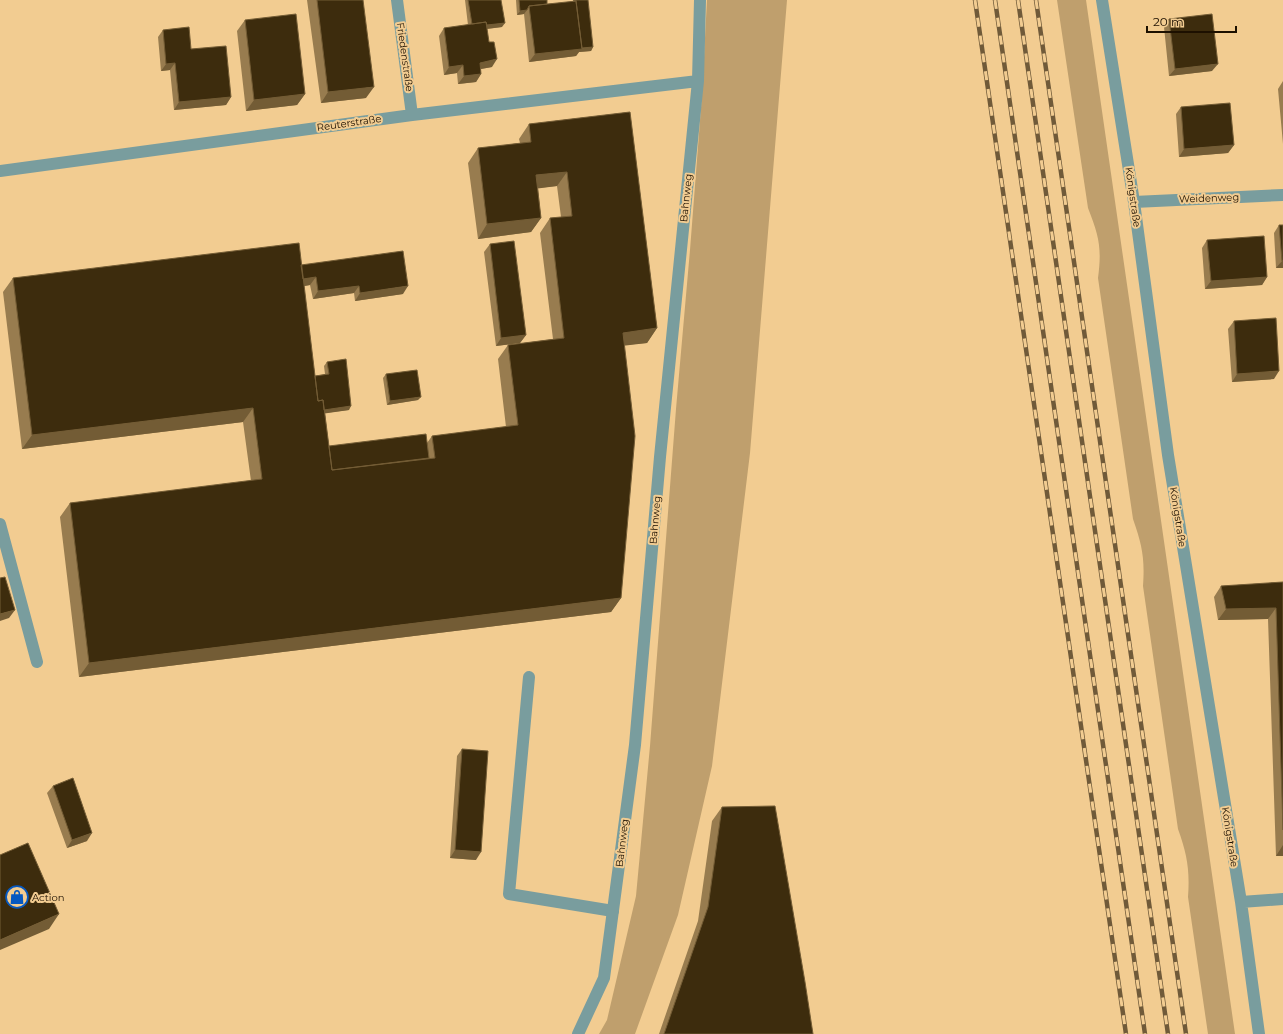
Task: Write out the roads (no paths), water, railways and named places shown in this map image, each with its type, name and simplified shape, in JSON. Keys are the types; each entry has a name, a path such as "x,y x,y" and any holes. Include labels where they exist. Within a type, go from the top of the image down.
{"street":[{"name":"Friedenstraße","path":"397,0 412,115"},
{"name":"Bahnweg","path":"578,1034 604,978 634,745 660,457 698,81 700,0"},
{"name":"Königstraße","path":"1102,0 1134,202 1168,455 1241,902 1258,1034"},
{"name":"Reuterstraße","path":"0,172 412,115 698,81"},
{"name":"Weidenweg","path":"1134,202 1283,195"},
{"path":"0,524 37,662"},
{"path":"529,677 509,894 613,911"},
{"path":"1241,902 1283,899"}],"railway":[{"path":"975,0 1126,1034"},
{"path":"995,0 1145,1034"},
{"path":"1018,0 1168,1034"},
{"path":"1036,0 1186,1034"}],"place":[{"name":"Action","path":"17,897"}]}
